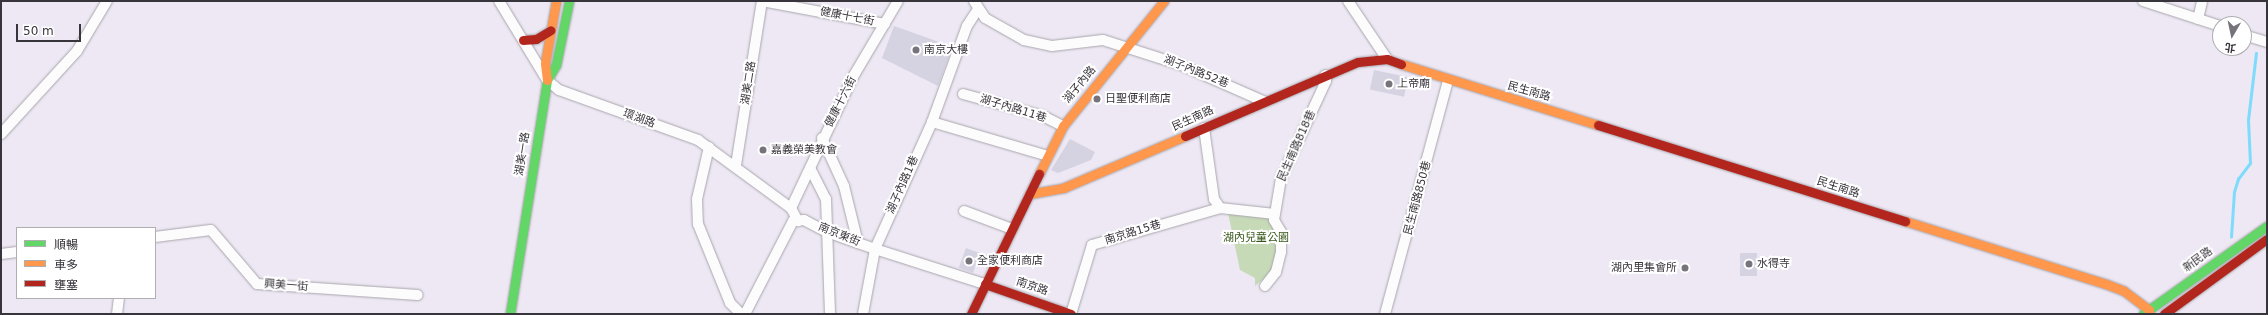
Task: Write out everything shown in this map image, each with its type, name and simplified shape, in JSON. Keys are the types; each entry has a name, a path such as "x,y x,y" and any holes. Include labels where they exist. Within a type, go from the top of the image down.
{"main road":[{"path":"547,80 544,63 556,1"},
{"name":"湖美一路","path":"510,314 547,80 556,65 569,1"},
{"name":"湖子內路","path":"1029,194 1063,126 1084,97 1126,50 1164,1"},
{"path":"523,40 536,39 551,30"},
{"name":"民生南路","path":"1029,194 1063,188 1204,128 1263,101 1358,62 1387,59 1448,81 1619,131 2106,284 2124,291 2147,313"},
{"path":"971,314 1029,194"},
{"name":"新民路","path":"2147,313 2267,226"},
{"path":"2164,314 2267,239"},
{"name":"南京路","path":"985,284 1071,314"}],"street":[{"path":"1,134 77,51 107,1"},
{"name":"環湖路","path":"498,1 547,80 559,90 698,140 736,165 791,208 798,221"},
{"name":"健康十七街","path":"762,1 885,24"},
{"name":"湖美二路","path":"736,165 762,1"},
{"name":"健康十六街","path":"791,208 822,138 898,1"},
{"path":"1348,1 1387,59"},
{"path":"2143,1 2212,23"},
{"path":"2198,19 2202,1"},
{"name":"湖子內路52巷","path":"976,5 1000,29 1024,40 1052,46 1103,40 1126,50 1143,52 1181,64 1263,101"},
{"name":"湖子內路1巷","path":"863,314 875,249 932,122 976,5"},
{"path":"2252,37 2267,42"},
{"name":"民生南路818巷","path":"1265,286 1276,272 1281,252 1281,232 1274,220 1281,178 1326,81 1325,75"},
{"name":"民生南路850巷","path":"1385,314 1448,81"},
{"name":"湖子內路11巷","path":"963,94 1043,116 1063,126"},
{"path":"932,122 1048,156"},
{"path":"1204,128 1214,199 1220,208"},
{"path":"822,138 844,186 858,242"},
{"path":"709,147 697,200 698,224 730,303 743,314 793,221 798,221"},
{"path":"810,168 826,199 830,314"},
{"name":"南京路15巷","path":"1071,314 1092,245 1220,208 1275,214"},
{"path":"964,211 1012,229"},
{"name":"南京東街","path":"798,221 804,220 827,232 875,249 985,284"},
{"name":"興美一街","path":"156,237 211,230 257,284 418,295"},
{"path":"1,254 16,252"},
{"path":"116,314 119,299"}],"green space":[{"name":"湖內兒童公園","path":"1228,213 1270,217 1279,232 1279,253 1273,271 1255,286 1255,278 1240,270"}],"building":[{"name":"南京大樓","path":"894,26 942,43 949,56 938,86 882,58"},
{"name":"上帝廟","path":"1374,70 1408,77 1404,97 1370,90"},
{"path":"1070,139 1095,152 1091,160 1058,173 1051,170"},
{"name":"全家便利商店","path":"966,248 980,253 973,273 959,268"},
{"name":"水得寺","path":"1740,253 1757,253 1757,276 1740,276"}],"waterway":[{"path":"2231,237 2234,192 2238,179 2250,163 2248,120 2256,53"}],"traffic: fast":[{"path":"510,314 547,80 556,65 569,1"},
{"path":"2143,314 2267,226"}],"traffic: slow":[{"path":"547,80 545,63 556,1"},
{"path":"1039,174 1063,126 1164,1"},
{"path":"1401,64 1598,125"},
{"path":"1029,194 1063,188 1185,136"},
{"path":"1905,221 2106,284 2124,291 2149,310 2149,314"}],"traffic: jam":[{"path":"523,40 536,39 551,30"},
{"path":"1185,136 1358,62 1387,59 1401,64"},
{"path":"1598,125 1905,221"},
{"path":"971,314 1039,174"},
{"path":"2164,314 2267,239"},
{"path":"985,284 1071,314"}],"place":[{"name":"南京大樓","path":"916,50"},
{"name":"上帝廟","path":"1389,84"},
{"name":"日聖便利商店","path":"1097,99"},
{"name":"嘉義榮美教會","path":"763,150"},
{"name":"全家便利商店","path":"969,261"},
{"name":"水得寺","path":"1749,264"},
{"name":"湖內里集會所","path":"1685,268"}]}
